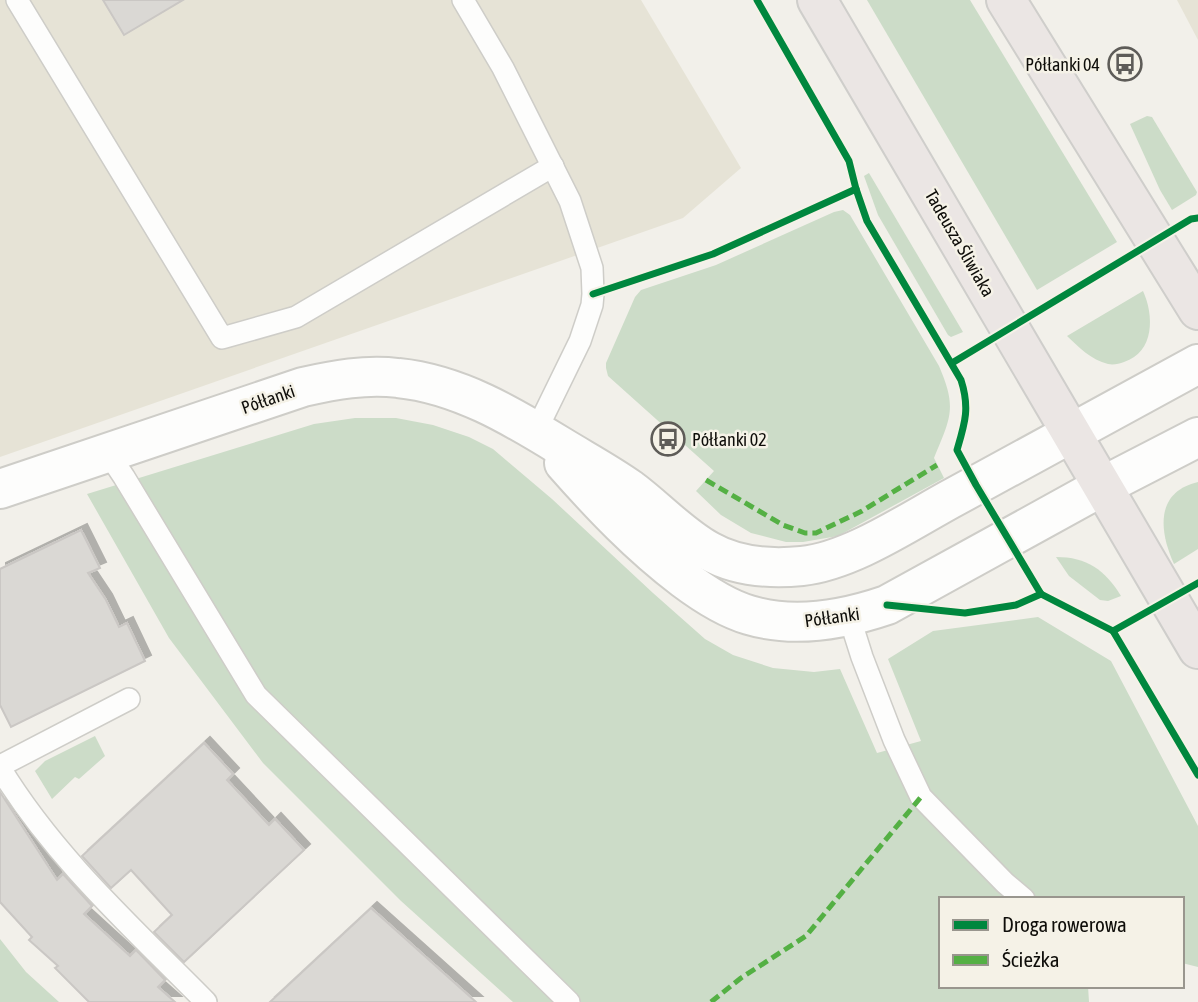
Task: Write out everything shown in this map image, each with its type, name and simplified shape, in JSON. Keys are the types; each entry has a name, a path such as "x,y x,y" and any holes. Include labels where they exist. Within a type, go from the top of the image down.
{"main road":[{"name":"Tadeusza Śliwiaka","path":"817,0 1198,649"},
{"path":"1006,0 1198,310"}],"street":[{"name":"Półłanki","path":"0,489 303,387 335,380 397,378 431,384 502,412 629,488 710,552 746,564 772,568 806,566 855,550 1198,364"},
{"name":"Półłanki","path":"536,431 606,510 657,557 720,603 750,616 778,621 815,621 849,616 887,605 1198,437"}],"lane":[{"path":"18,0 222,338 296,317 553,166"},
{"path":"463,0 503,68 570,201 592,268 592,305 580,341 536,431"},
{"path":"108,453 256,695 569,1002"},
{"path":"849,616 894,740 921,797 1022,897"},
{"path":"129,699 0,767 21,802 78,873 206,1002"}],"shaded area":[{"path":"0,0 641,0 741,168 683,218 0,457"},
{"path":"1177,0 1198,0 1198,40"}],"green space":[{"path":"867,0 970,0 1117,242 1037,290"},
{"path":"1147,116 1152,117 1197,192 1172,210 1130,124"},
{"path":"869,173 963,332 951,337 948,335 878,215 864,176"},
{"path":"843,210 850,215 945,380 950,412 934,458 944,478 838,536 786,542 751,533 721,515 696,491 714,471 608,376 606,363 635,297 641,290 716,265"},
{"path":"1143,291 1149,311 1149,332 1142,350 1134,357 1116,364 1102,362 1086,353 1067,336"},
{"path":"355,418 396,418 433,425 469,437 493,449 552,499 705,639 733,655 773,668 814,672 840,669 877,753 921,741 888,659 933,631 1038,617 1111,661 1198,826 1198,967 1184,964 1184,897 939,897 939,988 1088,988 1089,1002 513,1002 401,901 263,763 169,638 87,494 314,424"},
{"path":"1198,482 1198,549 1174,564 1165,539 1164,514 1174,494"},
{"path":"1056,557 1086,562 1102,572 1121,596 1108,601 1100,600 1069,576"},
{"path":"95,736 105,756 79,779 75,777 52,799 35,771 45,761"},
{"path":"0,939 26,972 59,1002 0,1002"}],"building":[{"path":"103,0 183,0 124,35"},
{"path":"81,530 100,568 88,573 106,600 119,627 127,623 145,661 11,727 0,705 0,569"},
{"path":"204,743 233,774 227,780 269,825 275,819 304,850 184,962 154,932 172,915 131,870 111,888 82,856"},
{"path":"0,792 57,880 63,874 92,906 84,914 130,956 136,950 165,980 158,987 175,1002 89,1002 55,968 58,966 29,940 32,937 0,902"},
{"path":"371,908 476,1002 270,1002"}],"marked path":[{"path":"706,480 783,525 805,533 816,533 862,511 937,465"},
{"path":"711,1002 741,978 806,936 921,797"}],"cycle path":[{"path":"757,0 849,161 867,221 961,380 965,415 957,450 976,485 1041,594 1113,631 1198,775"},
{"path":"593,294 713,254 856,189"},
{"path":"952,363 1191,219 1198,218"},
{"path":"1113,631 1198,583"},
{"path":"887,605 965,613 1016,605 1041,594"}],"place":[{"name":"Półłanki 04","path":"1125,64"},
{"name":"Półłanki 02","path":"668,439"}]}
